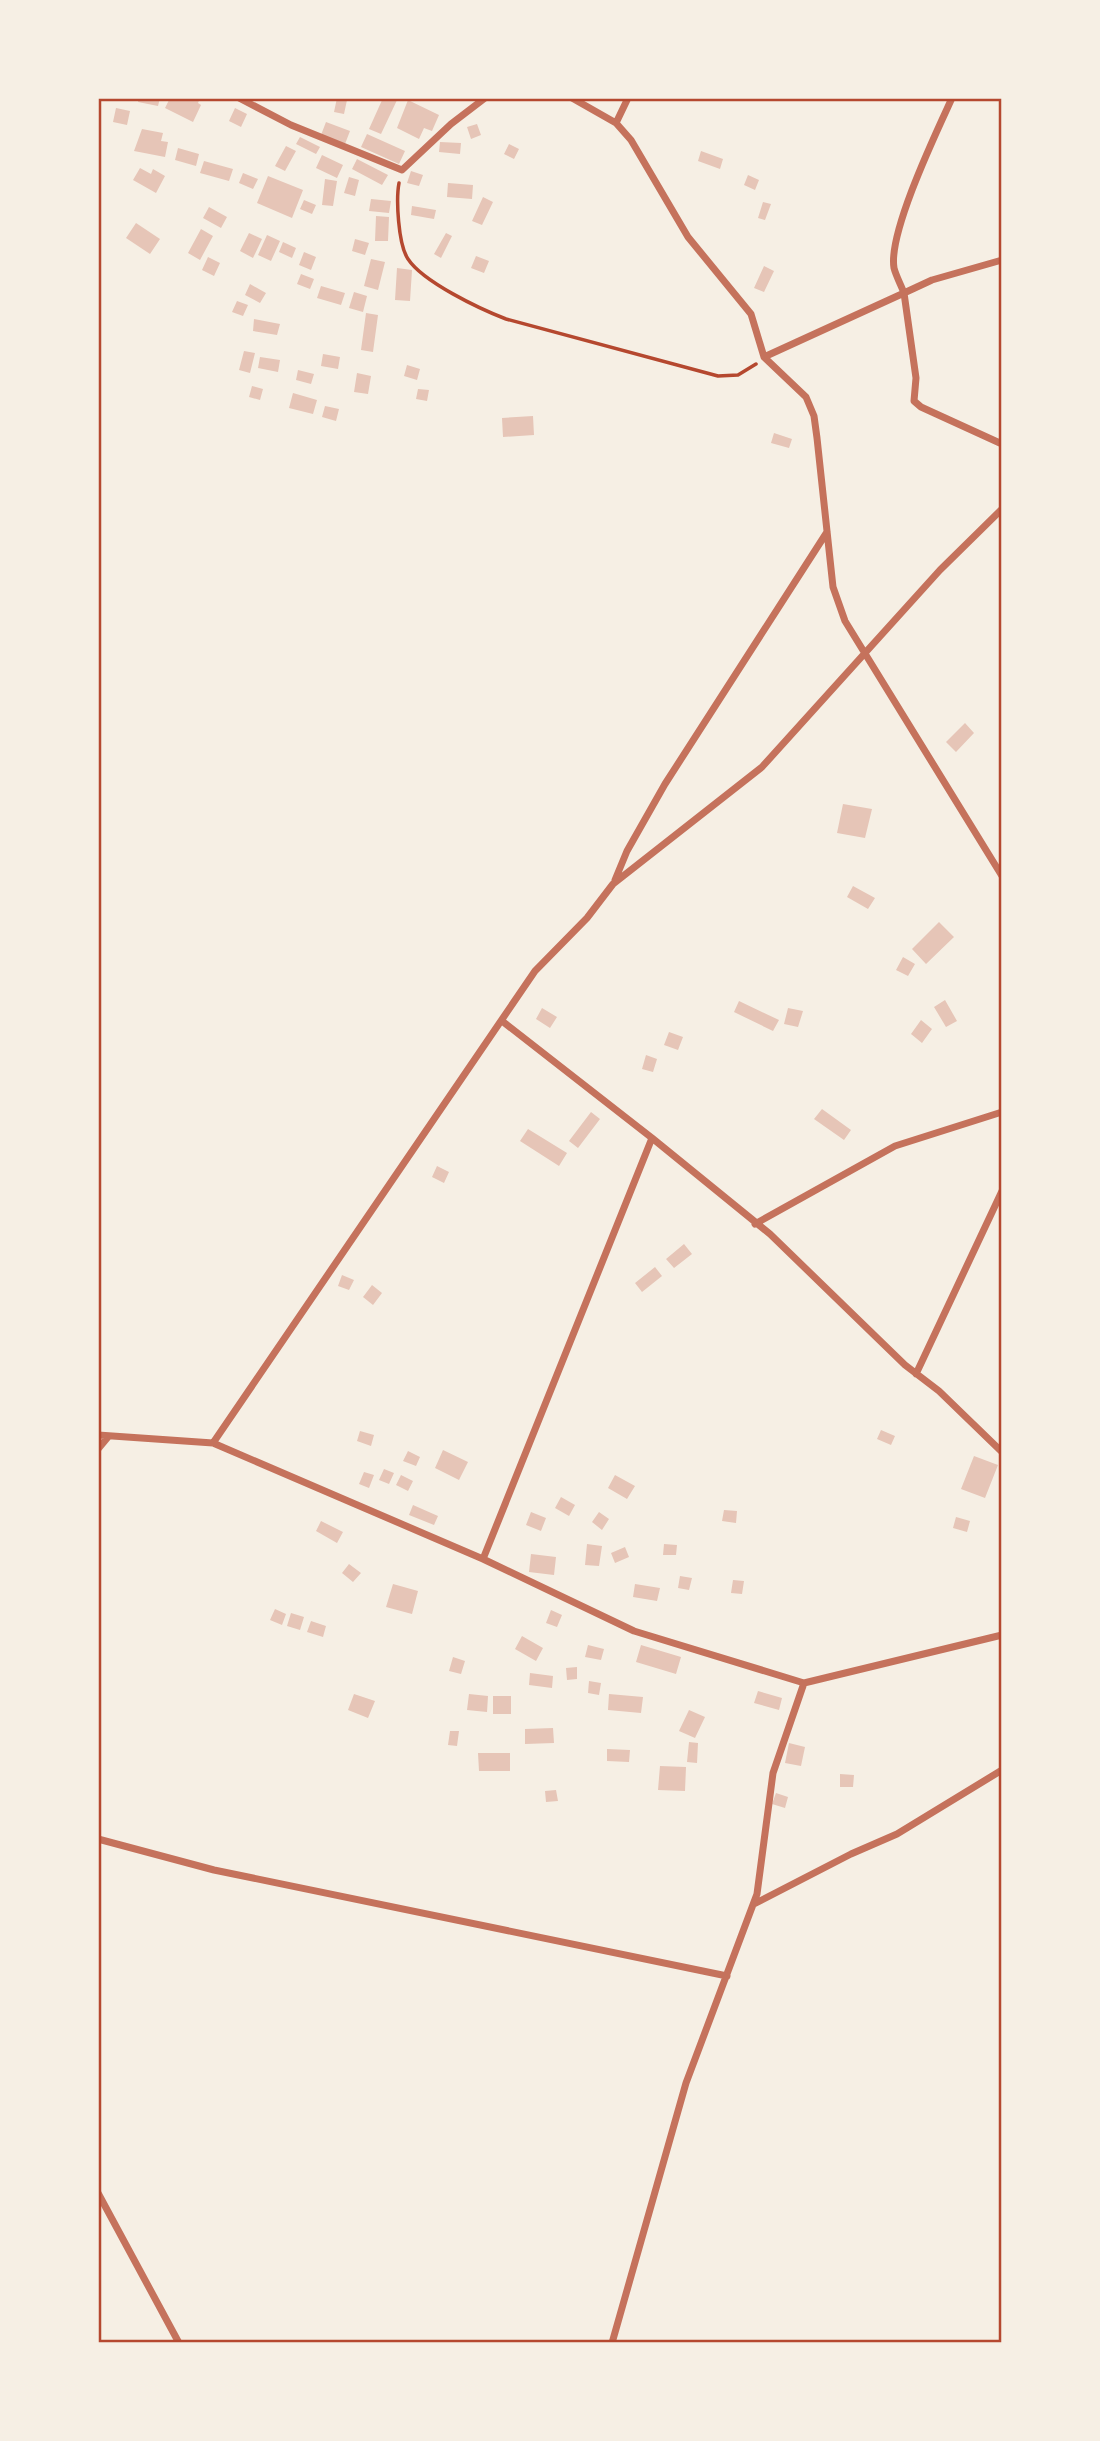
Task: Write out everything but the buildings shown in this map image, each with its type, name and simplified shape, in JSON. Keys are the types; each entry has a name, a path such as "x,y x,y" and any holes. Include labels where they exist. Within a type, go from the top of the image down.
{"street":[{"path":"239,98 291,125 402,170 451,124 485,98"},
{"path":"572,98 616,123 631,140 703,257 751,314 764,357 806,397 814,416 833,587 845,621 1002,876"},
{"path":"616,123 628,98"},
{"path":"952,98 910,200 895,244 894,267 904,293 916,378 913,397 916,404 1002,444"},
{"path":"764,357 932,280 1002,260"},
{"path":"613,884 762,767 864,653 1002,509"},
{"path":"213,1443 535,971 587,918 613,884 627,851 665,784 827,531"},
{"path":"502,1021 652,1138 811,1272 916,1374 939,1391 1002,1452"},
{"path":"755,1224 895,1146 1002,1112"},
{"path":"483,1559 652,1138"},
{"path":"916,1374 1002,1191"},
{"path":"98,1435 213,1443 483,1559 634,1632 804,1683 1002,1635"},
{"path":"98,1449 108,1437"},
{"path":"612,2343 686,2083 760,1884 767,1798 804,1683"},
{"path":"754,1904 897,1834 1002,1770"},
{"path":"98,1839 214,1870 727,1976"},
{"path":"98,2193 179,2343"}],"path":[{"path":"402,170 398,188 399,222 407,257 441,286 480,309 506,319 718,376 738,374 764,357"}]}
